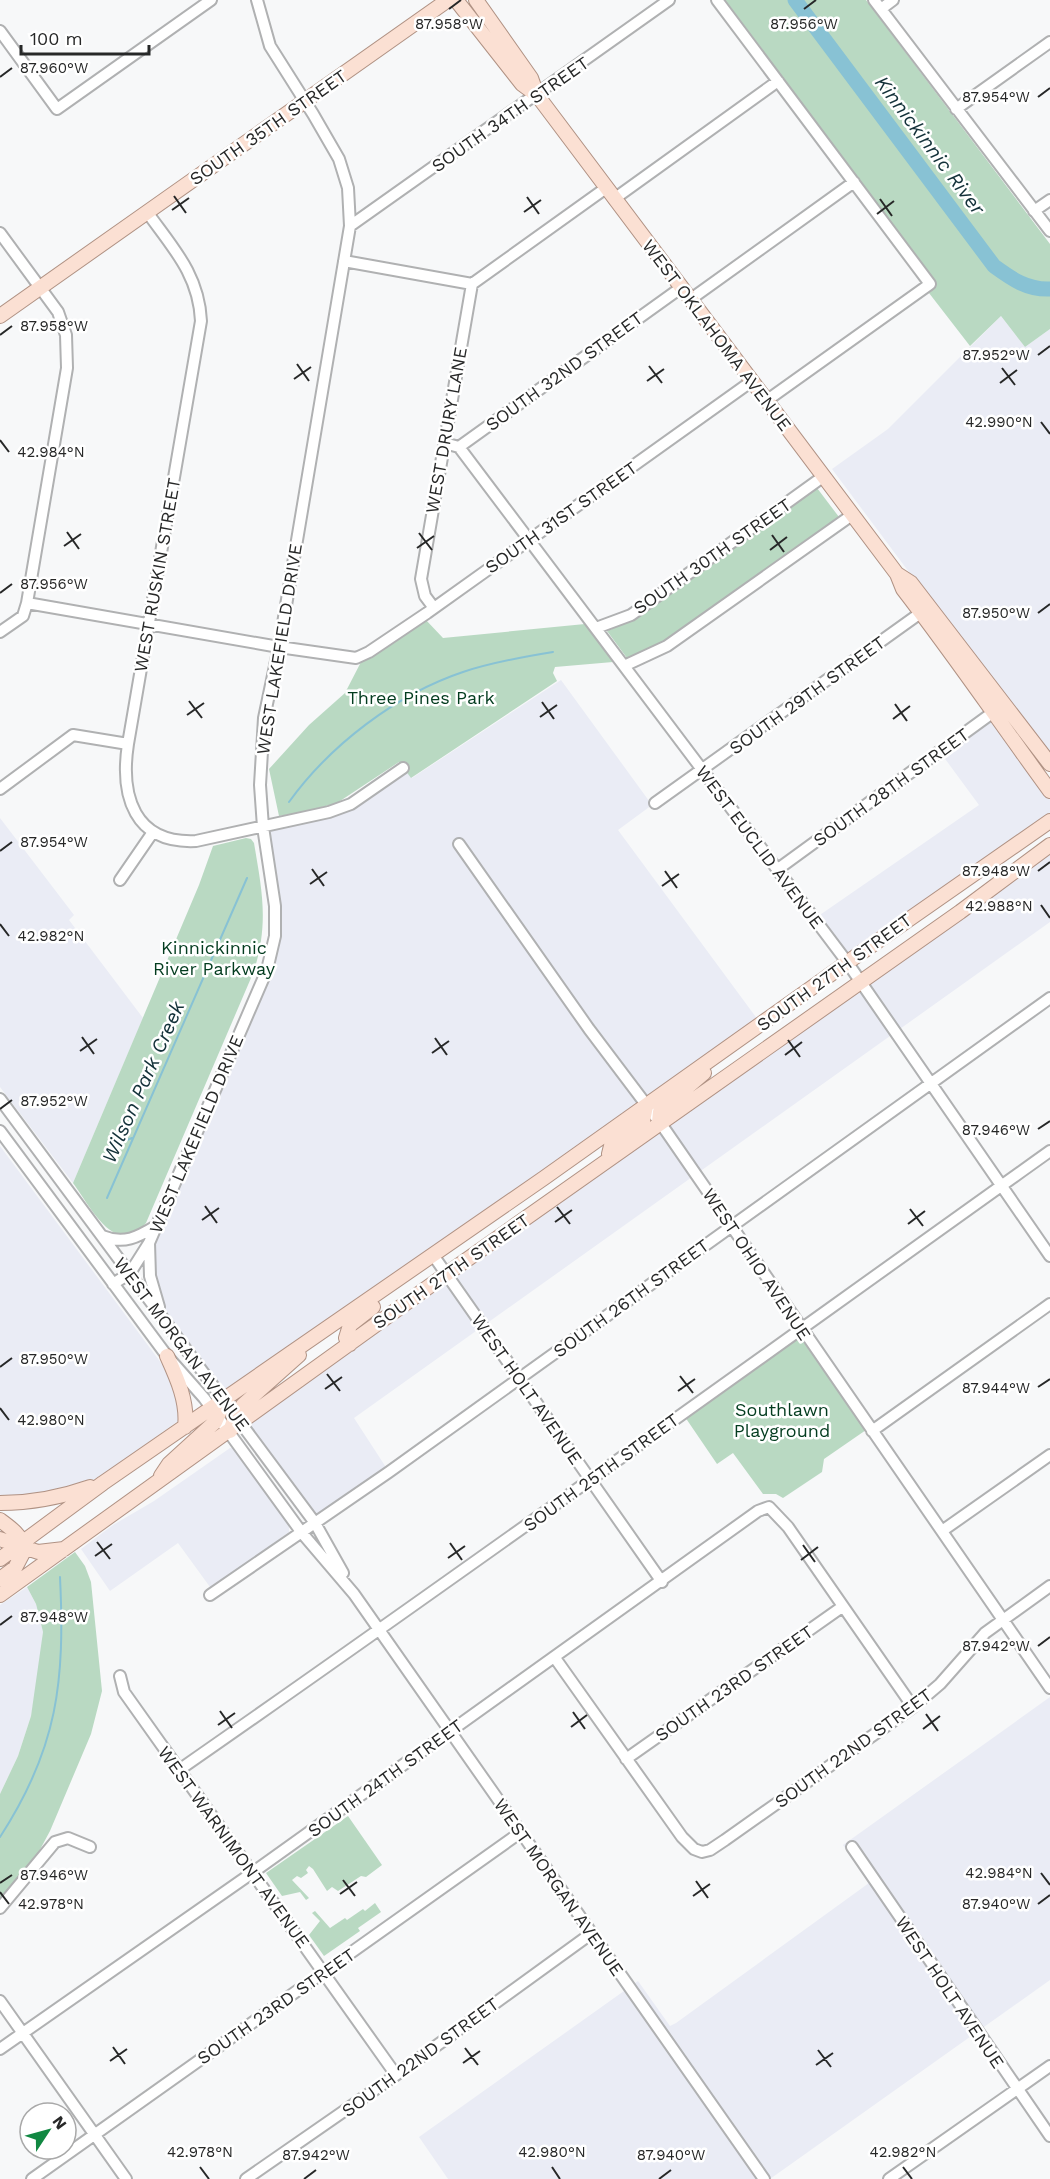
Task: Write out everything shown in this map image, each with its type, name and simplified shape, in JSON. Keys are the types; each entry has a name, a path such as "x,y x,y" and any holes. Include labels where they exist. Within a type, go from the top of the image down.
{"main road":[{"name":"SOUTH 35TH STREET","path":"0,316 448,0"},
{"name":"WEST OKLAHOMA AVENUE","path":"456,0 522,84 537,95 897,574 903,589 925,610 1004,704 1050,764"},
{"name":"WEST OKLAHOMA AVENUE","path":"476,0 531,78 537,95"},
{"name":"WEST OKLAHOMA AVENUE","path":"925,610 992,714 1050,791"},
{"path":"1020,751 1032,741"},
{"name":"SOUTH 27TH STREET","path":"225,1400 1050,821"},
{"name":"SOUTH 27TH STREET","path":"238,1419 350,1344 860,980 960,912 1050,844"},
{"path":"946,892 960,912"},
{"path":"659,1123 660,1112 663,1108 702,1077 713,1058"},
{"path":"606,1161 611,1146 643,1121 646,1106"},
{"path":"511,1201 510,1218 513,1228"},
{"path":"350,1344 346,1338 350,1325 375,1306 398,1279"},
{"path":"0,1595 229,1432 238,1419 243,1405 288,1366 321,1332"},
{"path":"166,1356 174,1372 185,1407 185,1427"},
{"path":"155,1485 169,1464 209,1428 215,1413 225,1400"},
{"path":"0,1559 22,1546 103,1483 185,1427 215,1413"},
{"path":"0,1503 28,1503 54,1499 103,1483"},
{"path":"0,1520 13,1529 22,1546 15,1568 0,1579"},
{"path":"0,1539 38,1552 66,1549"}],"street":[{"path":"0,31 57,109 211,0"},
{"name":"WEST LAKEFIELD DRIVE","path":"113,1284 130,1273 157,1226 267,970 274,936 275,906 263,827 260,757 264,718 279,647 350,226 348,188 339,159 270,46 257,0"},
{"name":"SOUTH 34TH STREET","path":"350,226 669,0"},
{"path":"717,0 930,284 766,400"},
{"path":"893,0 877,5 1050,231"},
{"path":"956,109 1050,42"},
{"path":"344,261 472,284 778,81"},
{"path":"691,298 854,182"},
{"path":"1034,211 1050,200"},
{"name":"WEST RUSKIN STREET","path":"147,212 194,280 200,300 201,321 124,766 128,797 136,816 153,832 180,842 208,840 263,827"},
{"path":"0,233 58,312 66,335 67,368 27,603 22,616 0,632"},
{"name":"WEST DRURY LANE","path":"434,608 425,596 421,579 472,284"},
{"name":"SOUTH 32ND STREET","path":"459,447 682,287"},
{"name":"SOUTH 31ST STREET","path":"279,647 347,658 356,658 369,652 752,381"},
{"path":"444,443 459,447"},
{"name":"WEST EUCLID AVENUE","path":"459,447 847,962 1050,1256"},
{"name":"SOUTH 30TH STREET","path":"596,628 631,615 824,476"},
{"path":"624,666 667,646 852,514"},
{"path":"27,603 279,647"},
{"name":"SOUTH 29TH STREET","path":"655,803 925,610"},
{"name":"SOUTH 28TH STREET","path":"778,869 1004,704"},
{"path":"0,789 74,735 128,744"},
{"path":"263,827 329,812 351,804 403,768"},
{"path":"120,879 153,832"},
{"name":"WEST OHIO AVENUE","path":"459,844 659,1123 1050,1688"},
{"name":"SOUTH 26TH STREET","path":"210,1595 302,1533 1050,998"},
{"name":"WEST MORGAN AVENUE","path":"0,1099 315,1523 354,1594"},
{"name":"WEST MORGAN AVENUE","path":"0,1131 166,1356 215,1413 302,1533 354,1594 764,2179"},
{"name":"SOUTH 25TH STREET","path":"179,1770 591,1481 679,1415 1050,1151"},
{"path":"102,1236 113,1240 134,1239 157,1226"},
{"path":"149,1243 150,1276 162,1317"},
{"name":"WEST HOLT AVENUE","path":"433,1255 662,1582"},
{"path":"873,1431 1050,1304"},
{"path":"942,1531 1050,1455"},
{"name":"SOUTH 24TH STREET","path":"0,2049 662,1582 744,1520 769,1507 788,1527 842,1607"},
{"name":"SOUTH 22ND STREET","path":"626,1759 682,1837 694,1849 702,1852 710,1850 913,1707 940,1684 985,1633 1050,1586"},
{"path":"842,1607 913,1707"},
{"name":"SOUTH 23RD STREET","path":"626,1759 842,1607"},
{"path":"555,1658 626,1759"},
{"name":"WEST WARNIMONT AVENUE","path":"120,1676 124,1692 396,2075"},
{"name":"SOUTH 23RD STREET","path":"32,2179 521,1832"},
{"path":"0,1908 55,1842 68,1838 90,1847"},
{"name":"WEST HOLT AVENUE","path":"852,1847 1050,2136"},
{"name":"SOUTH 22ND STREET","path":"246,2179 396,2075 592,1933"},
{"path":"0,2001 126,2179"},
{"path":"889,2179 1050,2066"}],"shaded area":[{"path":"1001,316 1025,347 1050,329 1050,753 953,631 832,469 888,429"},
{"path":"561,680 652,805 618,830 761,1024 225,1400 162,1317 149,1243 267,970 275,936 263,827 329,812 403,768 412,778"},
{"path":"992,714 1050,791 1050,821 847,962 814,919 979,805 940,752"},
{"path":"0,818 74,915 69,920 143,1018 73,1183 0,1087"},
{"path":"1050,845 1050,922 354,1418 389,1472 315,1523 241,1422"},
{"path":"0,1146 170,1375 180,1417 178,1421 89,1482 72,1489 0,1499"},
{"path":"230,1448 234,1448 289,1523 289,1532 232,1574 210,1587 178,1543 110,1591 81,1549 113,1525 154,1501"},
{"path":"27,1587 36,1604 43,1632 39,1673 31,1716 18,1756 0,1794 0,1605"},
{"path":"1050,1697 1050,1980 770,2179 448,2179 419,2137 638,1981 670,2026 676,2023 869,1883 843,1845"}],"green space":[{"path":"725,0 866,0 1050,244 1050,329 1025,347 1001,316 970,346 929,293 935,284 933,278"},
{"path":"817,488 839,517 663,642 627,658 607,631 633,620"},
{"name":"Three Pines Park","path":"425,619 443,638 585,624 613,662 555,667 553,673 557,681 411,778 399,762 337,803 279,816 269,769 309,725 345,693 361,662"},
{"name":"Kinnickinnic River Parkway","path":"246,838 251,839 254,843 263,907 259,953 254,971 146,1223 135,1233 124,1236 114,1233 96,1216 73,1183 199,885 213,846"},
{"name":"Southlawn Playground","path":"800,1337 866,1430 824,1459 822,1472 783,1498 776,1494 763,1494 733,1453 717,1464 685,1417"},
{"path":"75,1552 85,1566 91,1582 102,1691 91,1734 50,1831 36,1857 0,1900 0,1794 18,1756 31,1716 43,1632 36,1604 27,1587"},
{"path":"348,1816 382,1865 366,1877 361,1876 338,1891 332,1887 327,1891 309,1866 306,1870 308,1873 292,1880 309,1898 306,1900 300,1892 282,1896 266,1873"},
{"path":"375,1903 381,1912 358,1928 360,1931 324,1956 309,1935 320,1921 312,1913 315,1911 330,1928 363,1909 365,1911"}],"waterway":[{"name":"Kinnickinnic River","path":"795,0 994,266 1027,286 1050,289"},
{"name":"Wilson Park Creek","path":"289,802 324,761 345,742 367,724 414,694 474,668 553,652"},
{"name":"Wilson Park Creek","path":"107,1198 247,878"},
{"path":"107,1148 132,1138"},
{"name":"Wilson Park Creek","path":"0,1837 35,1773 54,1713 61,1649 60,1577"}]}
